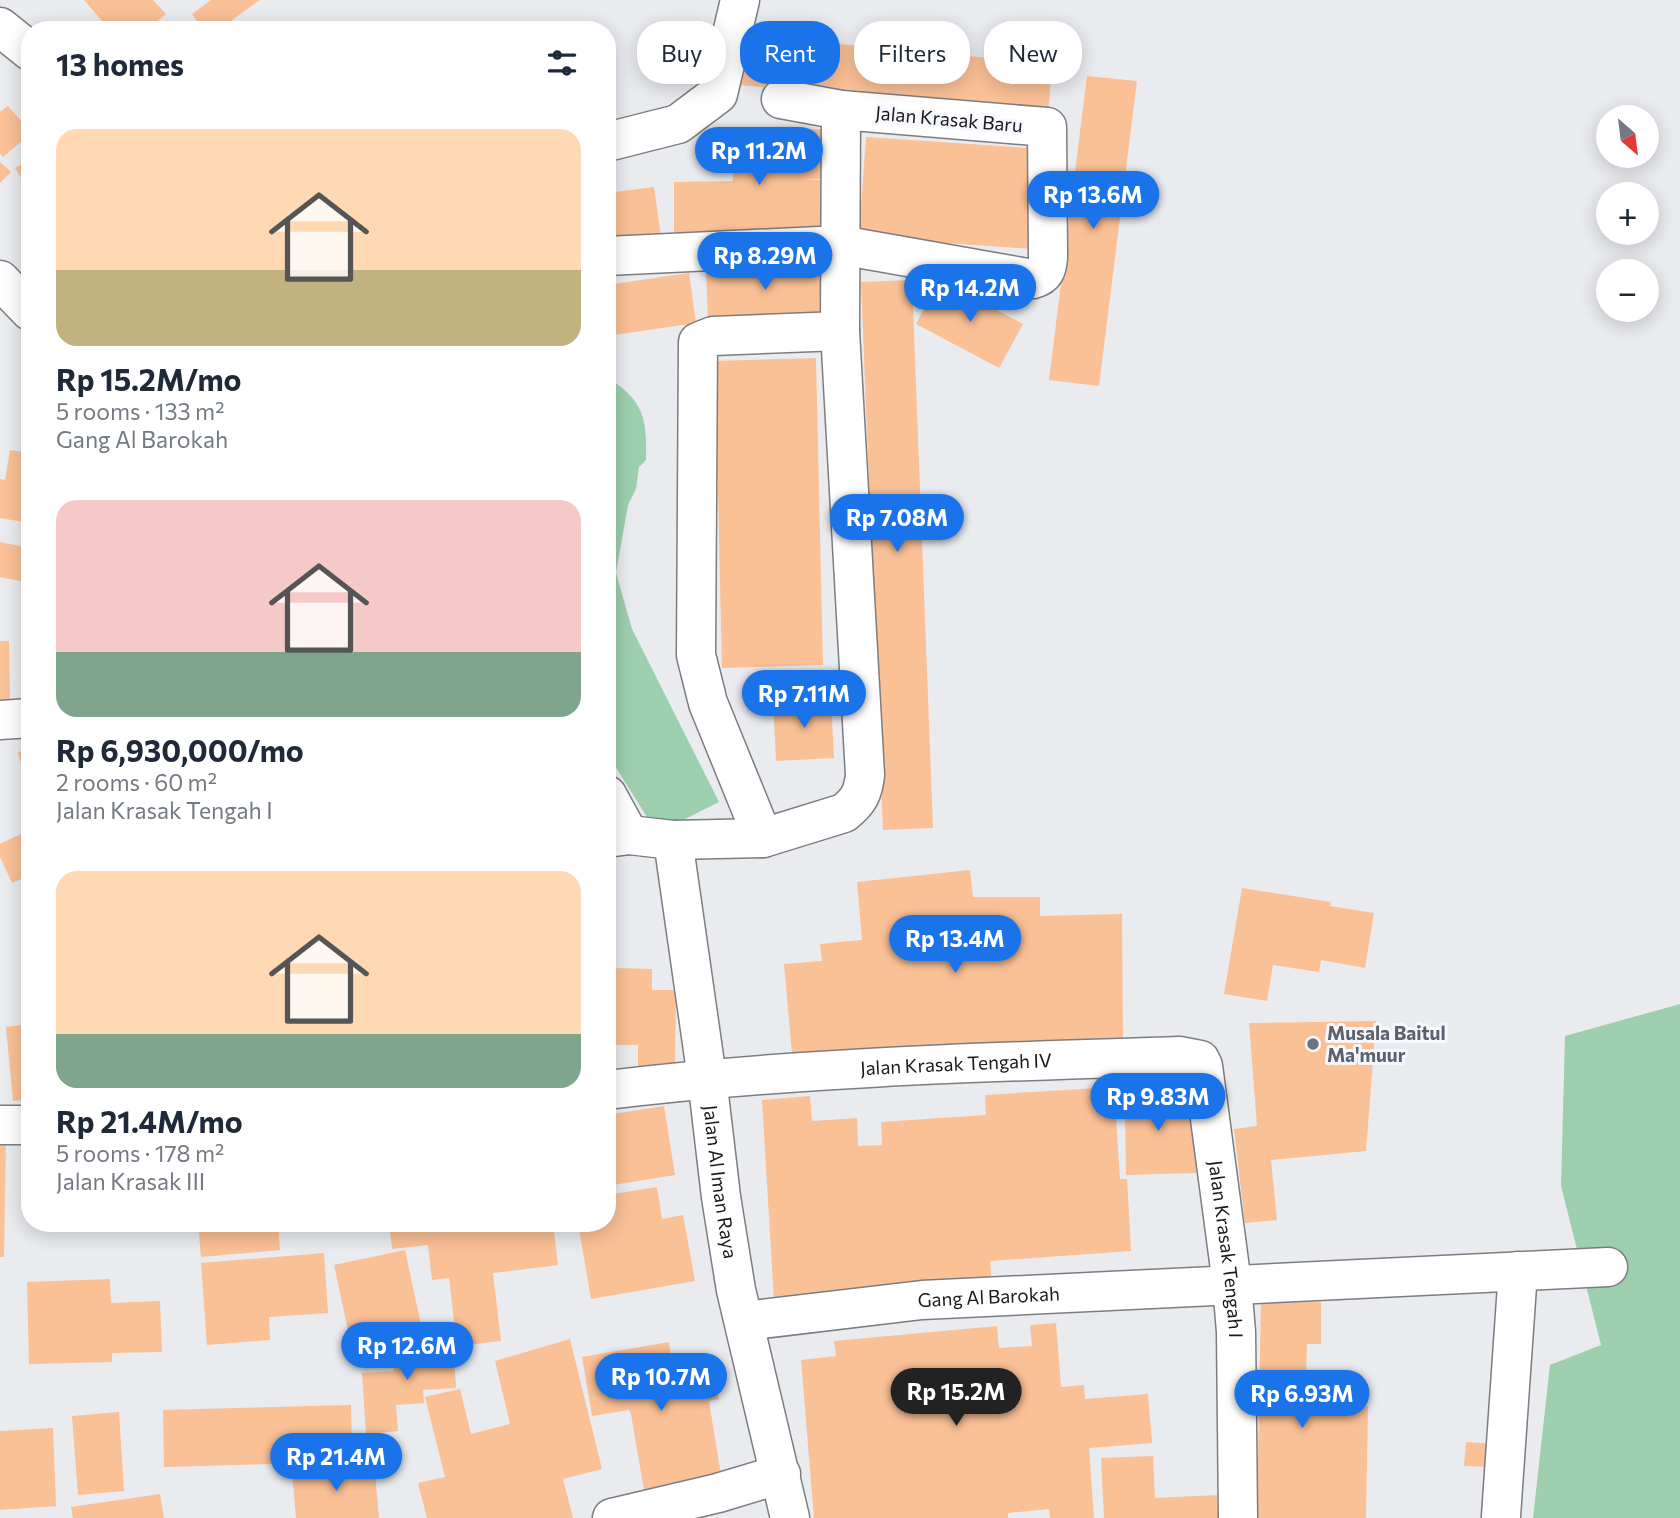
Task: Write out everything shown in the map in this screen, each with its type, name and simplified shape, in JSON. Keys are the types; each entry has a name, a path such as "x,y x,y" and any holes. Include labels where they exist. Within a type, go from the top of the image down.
{"street":[{"path":"616,140 678,124 718,94 740,0"},
{"path":"0,27 21,44"},
{"path":"618,836 673,840 763,838 844,813 863,793 865,775 840,331 841,110 781,99"},
{"name":"Jalan Krasak Baru","path":"616,256 840,245 1033,279 1044,274 1048,258 1047,127 841,110"},
{"path":"0,280 21,302"},
{"path":"763,838 708,703 696,655 698,342 713,336 840,331"},
{"path":"0,720 21,719"},
{"name":"Jalan Al Iman Raya","path":"673,840 736,1290 790,1518"},
{"name":"Jalan Krasak Tengah IV","path":"616,1089 707,1078 961,1063 1179,1056 1199,1060 1203,1066"},
{"name":"Jalan Krasak Tengah I","path":"1203,1066 1236,1332 1238,1518"},
{"path":"0,1125 21,1125"},
{"name":"Gang Al Barokah","path":"745,1321 922,1300 1608,1267"},
{"path":"1501,1516 1518,1271"},
{"path":"612,1518 718,1493 780,1474"}],"green space":[{"path":"616,384 636,403 646,433 646,460 639,467 636,489 628,505 616,573"},
{"path":"616,573 632,629 719,802 667,828 655,830 616,767"},
{"path":"1680,1004 1680,1518 1533,1518 1550,1365 1601,1345 1561,1186 1565,1036"}],"building":[{"path":"84,0 153,0 166,14 158,21 102,21"},
{"path":"211,0 260,0 231,21 197,21 192,14"},
{"path":"840,44 854,45 854,84 970,84 970,56 984,58 984,84 1050,84 1048,114 739,85 740,75 740,84 840,84"},
{"path":"1087,76 1137,81 1099,386 1049,380"},
{"path":"8,106 21,121 21,142 3,157 0,153 0,112"},
{"path":"822,129 822,179 799,180 822,180 823,230 674,232 674,182 733,181 733,130"},
{"path":"866,137 1042,149 1034,249 859,237"},
{"path":"0,162 11,172 0,183"},
{"path":"21,165 21,178 15,168"},
{"path":"654,187 661,237 616,243 616,192"},
{"path":"822,265 824,315 708,320 706,269"},
{"path":"689,273 696,323 616,335 616,284"},
{"path":"912,280 933,828 883,830 861,282"},
{"path":"940,280 1023,324 999,368 916,324"},
{"path":"816,358 823,665 722,668 715,361"},
{"path":"10,450 21,452 21,522 0,518 0,479 5,480"},
{"path":"0,542 21,546 21,581 0,577"},
{"path":"0,641 9,641 10,704 0,704"},
{"path":"831,698 834,758 776,761 773,701"},
{"path":"21,834 21,879 12,883 0,857 0,844"},
{"path":"970,870 973,897 1040,897 1040,916 1122,914 1123,1039 1042,1040 793,1065 784,964 822,961 820,944 862,940 857,882"},
{"path":"1242,888 1331,902 1330,906 1374,913 1365,968 1321,960 1319,972 1273,965 1267,1001 1224,994"},
{"path":"616,968 652,969 652,990 676,990 675,1068 638,1067 638,1045 616,1045"},
{"path":"1376,1021 1366,1151 1271,1160 1277,1220 1245,1223 1234,1129 1257,1126 1249,1023"},
{"path":"21,1025 21,1100 13,1101 6,1027"},
{"path":"1128,1084 1175,1084 1175,1114 1195,1114 1196,1173 1126,1175 1125,1115 1129,1115"},
{"path":"1114,1087 1120,1179 1127,1179 1131,1251 990,1261 992,1287 774,1301 762,1100 810,1096 812,1121 857,1118 858,1146 882,1145 881,1122 986,1115 985,1095"},
{"path":"664,1106 675,1175 616,1185 616,1114"},
{"path":"0,1143 6,1143 4,1257 0,1257"},
{"path":"657,1187 662,1219 683,1215 695,1281 591,1299 580,1232 616,1232 616,1194"},
{"path":"199,1232 279,1232 280,1250 201,1257"},
{"path":"390,1232 554,1232 558,1265 493,1273 501,1341 457,1346 449,1278 432,1280 428,1245 392,1249"},
{"path":"405,1250 423,1334 352,1349 334,1265"},
{"path":"324,1253 328,1313 269,1317 270,1340 207,1345 201,1263"},
{"path":"110,1279 111,1303 160,1301 162,1352 112,1353 112,1362 29,1364 27,1282"},
{"path":"1261,1300 1321,1302 1321,1344 1307,1344 1305,1406 1368,1406 1366,1518 1244,1518 1245,1457 1258,1458"},
{"path":"1056,1323 1061,1387 1084,1385 1085,1399 1148,1394 1152,1443 1089,1448 1094,1518 1050,1518 1049,1509 1008,1513 1008,1518 814,1518 801,1360 836,1356 834,1341 997,1326 999,1348 1032,1346 1030,1325"},
{"path":"453,1338 456,1388 423,1390 424,1403 396,1405 398,1431 366,1434 362,1373 394,1371 393,1350 421,1348 420,1341"},
{"path":"570,1339 602,1469 563,1479 573,1518 427,1518 418,1483 445,1477 425,1397 460,1389 471,1434 510,1424 495,1361"},
{"path":"669,1342 672,1364 712,1357 719,1399 709,1401 722,1482 645,1496 631,1414 629,1410 592,1416 582,1357"},
{"path":"351,1405 352,1462 164,1467 163,1410"},
{"path":"119,1412 124,1491 78,1495 72,1416"},
{"path":"53,1428 56,1506 0,1510 0,1431"},
{"path":"1466,1442 1494,1444 1493,1467 1464,1466"},
{"path":"1153,1456 1155,1498 1217,1495 1218,1518 1104,1518 1101,1458"},
{"path":"374,1463 379,1518 296,1518 292,1472"},
{"path":"160,1494 164,1518 73,1518 71,1507"}],"place":[{"name":"Musala Baitul Ma'muur","path":"1313,1044"}]}
